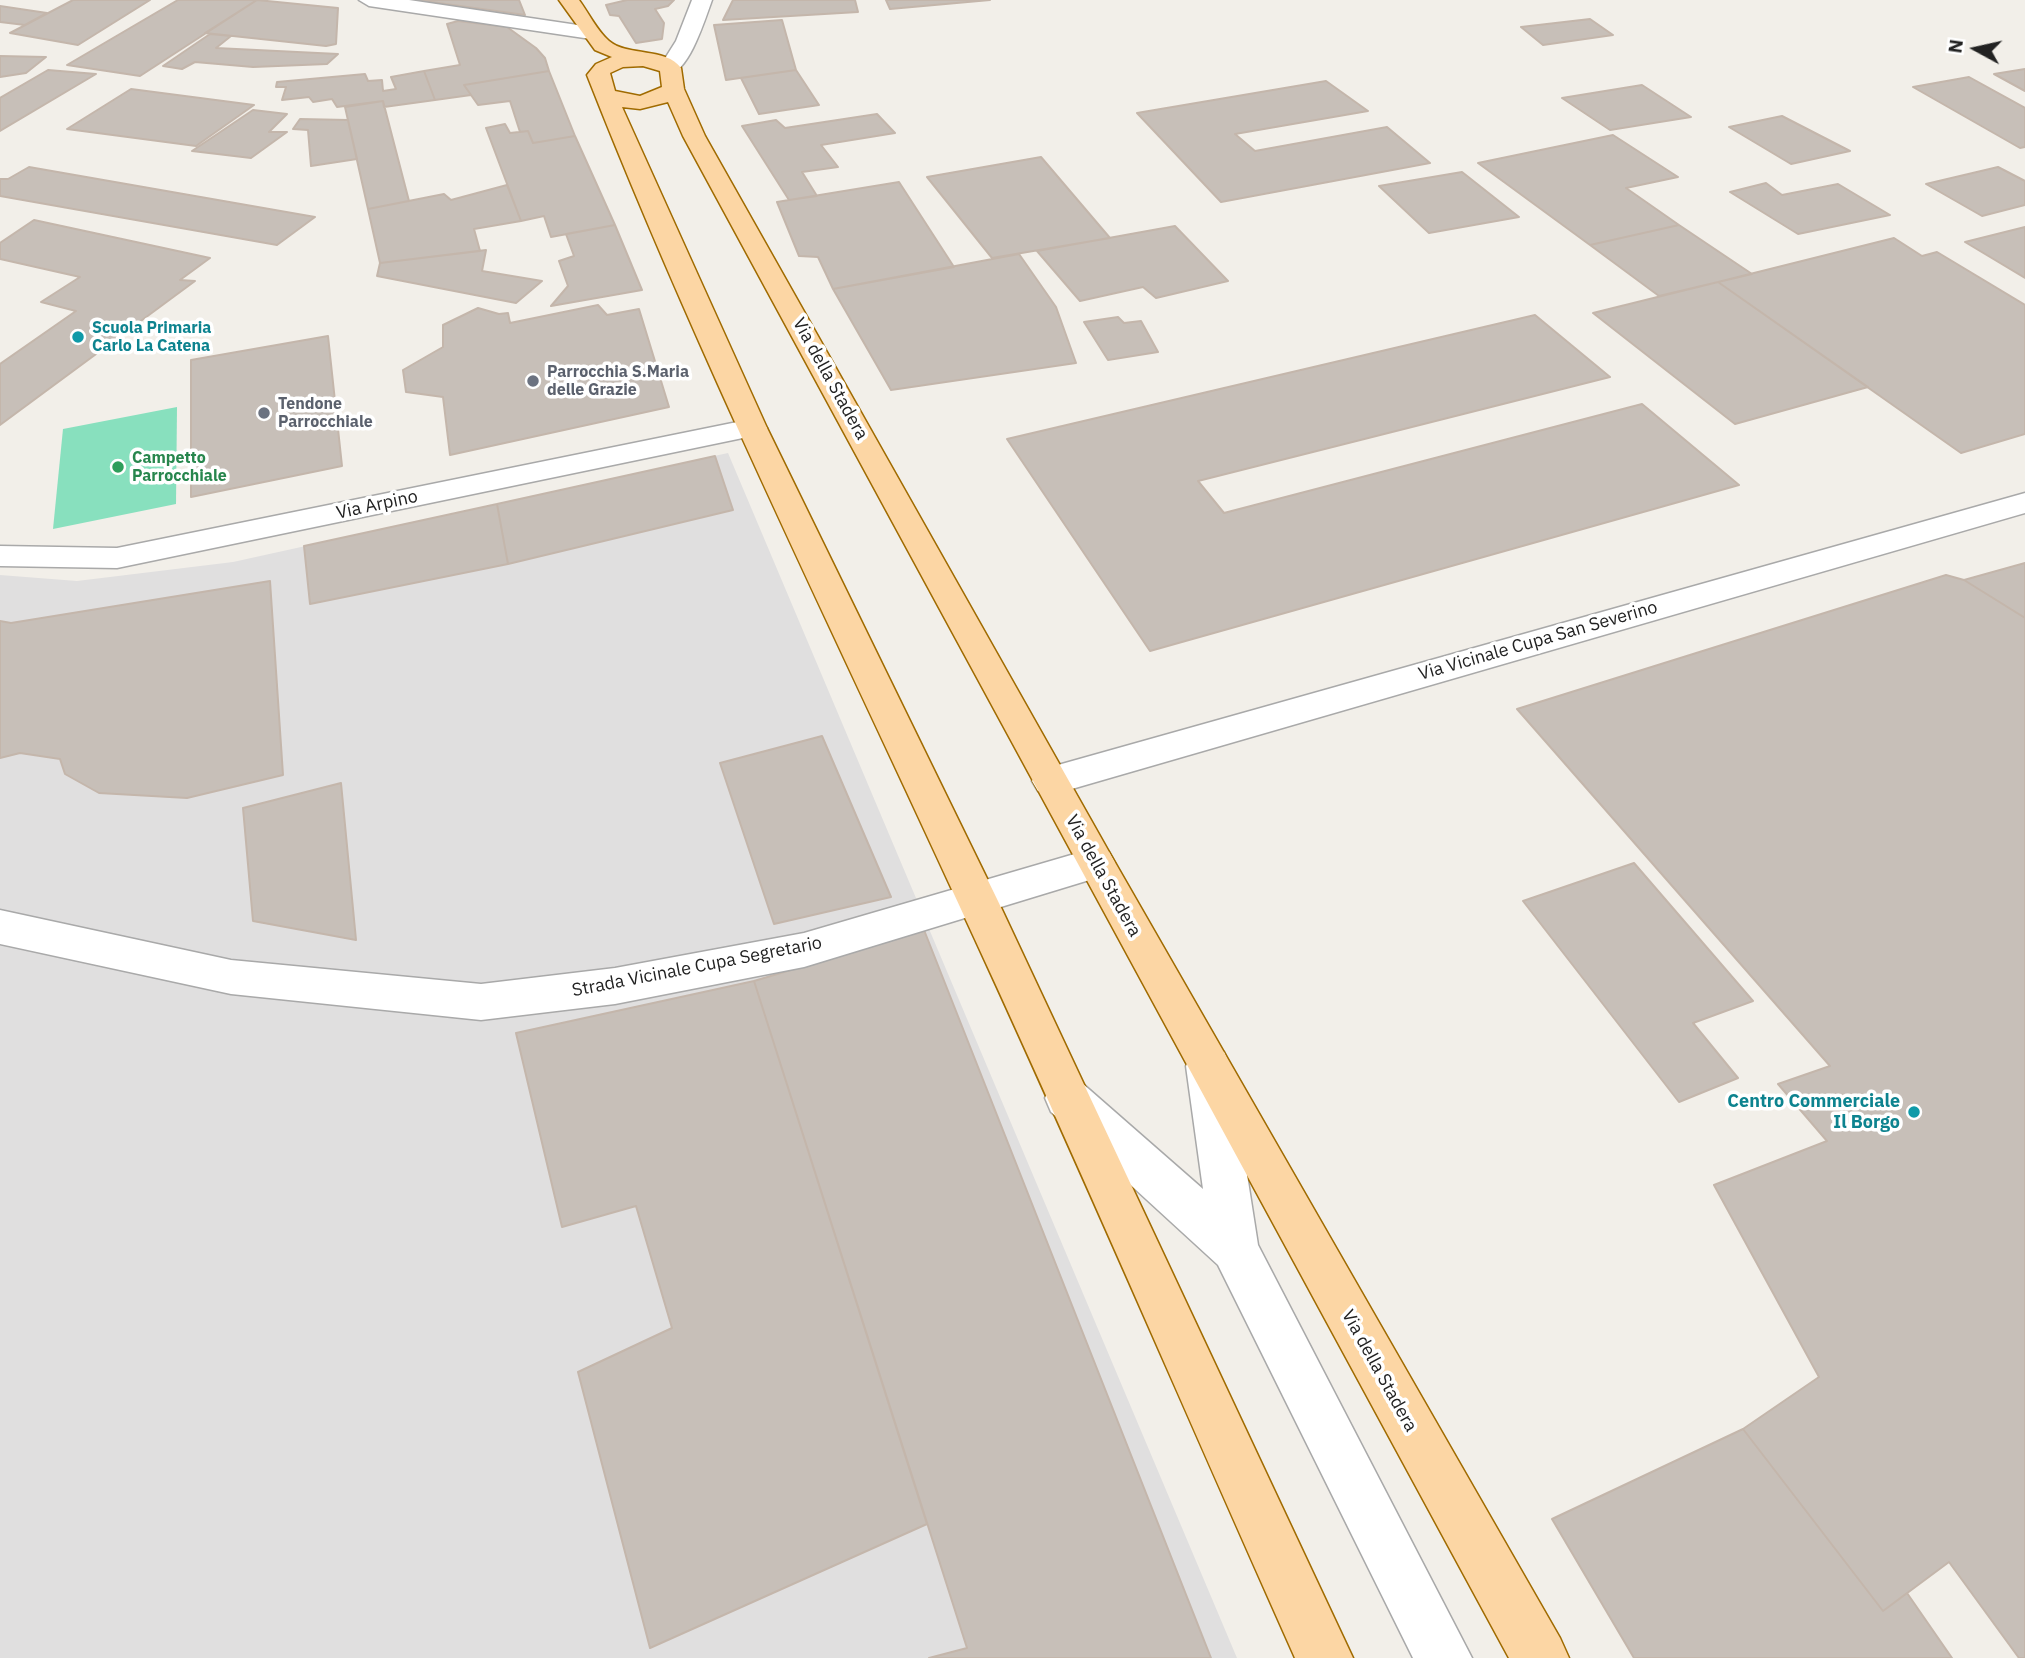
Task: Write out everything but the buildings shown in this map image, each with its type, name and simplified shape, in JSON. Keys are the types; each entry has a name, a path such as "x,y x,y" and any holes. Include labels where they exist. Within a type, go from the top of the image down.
{"main road":[{"path":"569,0 597,40 602,83 621,132 752,428 977,899 1324,1658"},
{"path":"597,40 658,70 665,96 637,102 620,101 602,83"},
{"path":"602,83 611,65 658,70"},
{"name":"Via della Stadera","path":"658,70 672,128 1051,780 1540,1658"},
{"path":"621,132 637,125 672,128"}],"street":[{"path":"369,0 597,40"},
{"path":"658,70 688,36 702,0"},
{"name":"Via Arpino","path":"0,556 117,558 752,428"},
{"name":"Via Vicinale Cupa San Severino","path":"1051,780 2025,503"},
{"name":"Strada Vicinale Cupa Segretario","path":"0,926 231,977 481,1002 615,986 804,950 1095,863"},
{"path":"1208,1063 1235,1249 1443,1658"},
{"path":"1066,1096 1235,1249"}],"shaded area":[{"path":"728,453 1237,1658 0,1658 0,575 77,581 233,562"}],"green space":[{"name":"Campetto Parrocchiale","path":"177,407 176,504 53,529 63,429"}],"place":[{"name":"Scuola Primaria Carlo La Catena","path":"78,337"},
{"name":"Parrocchia S.Maria delle Grazie","path":"533,381"},
{"name":"Tendone Parrocchiale","path":"264,413"},
{"name":"Campetto Parrocchiale","path":"118,467"},
{"name":"Centro Commerciale Il Borgo","path":"1914,1112"}]}
